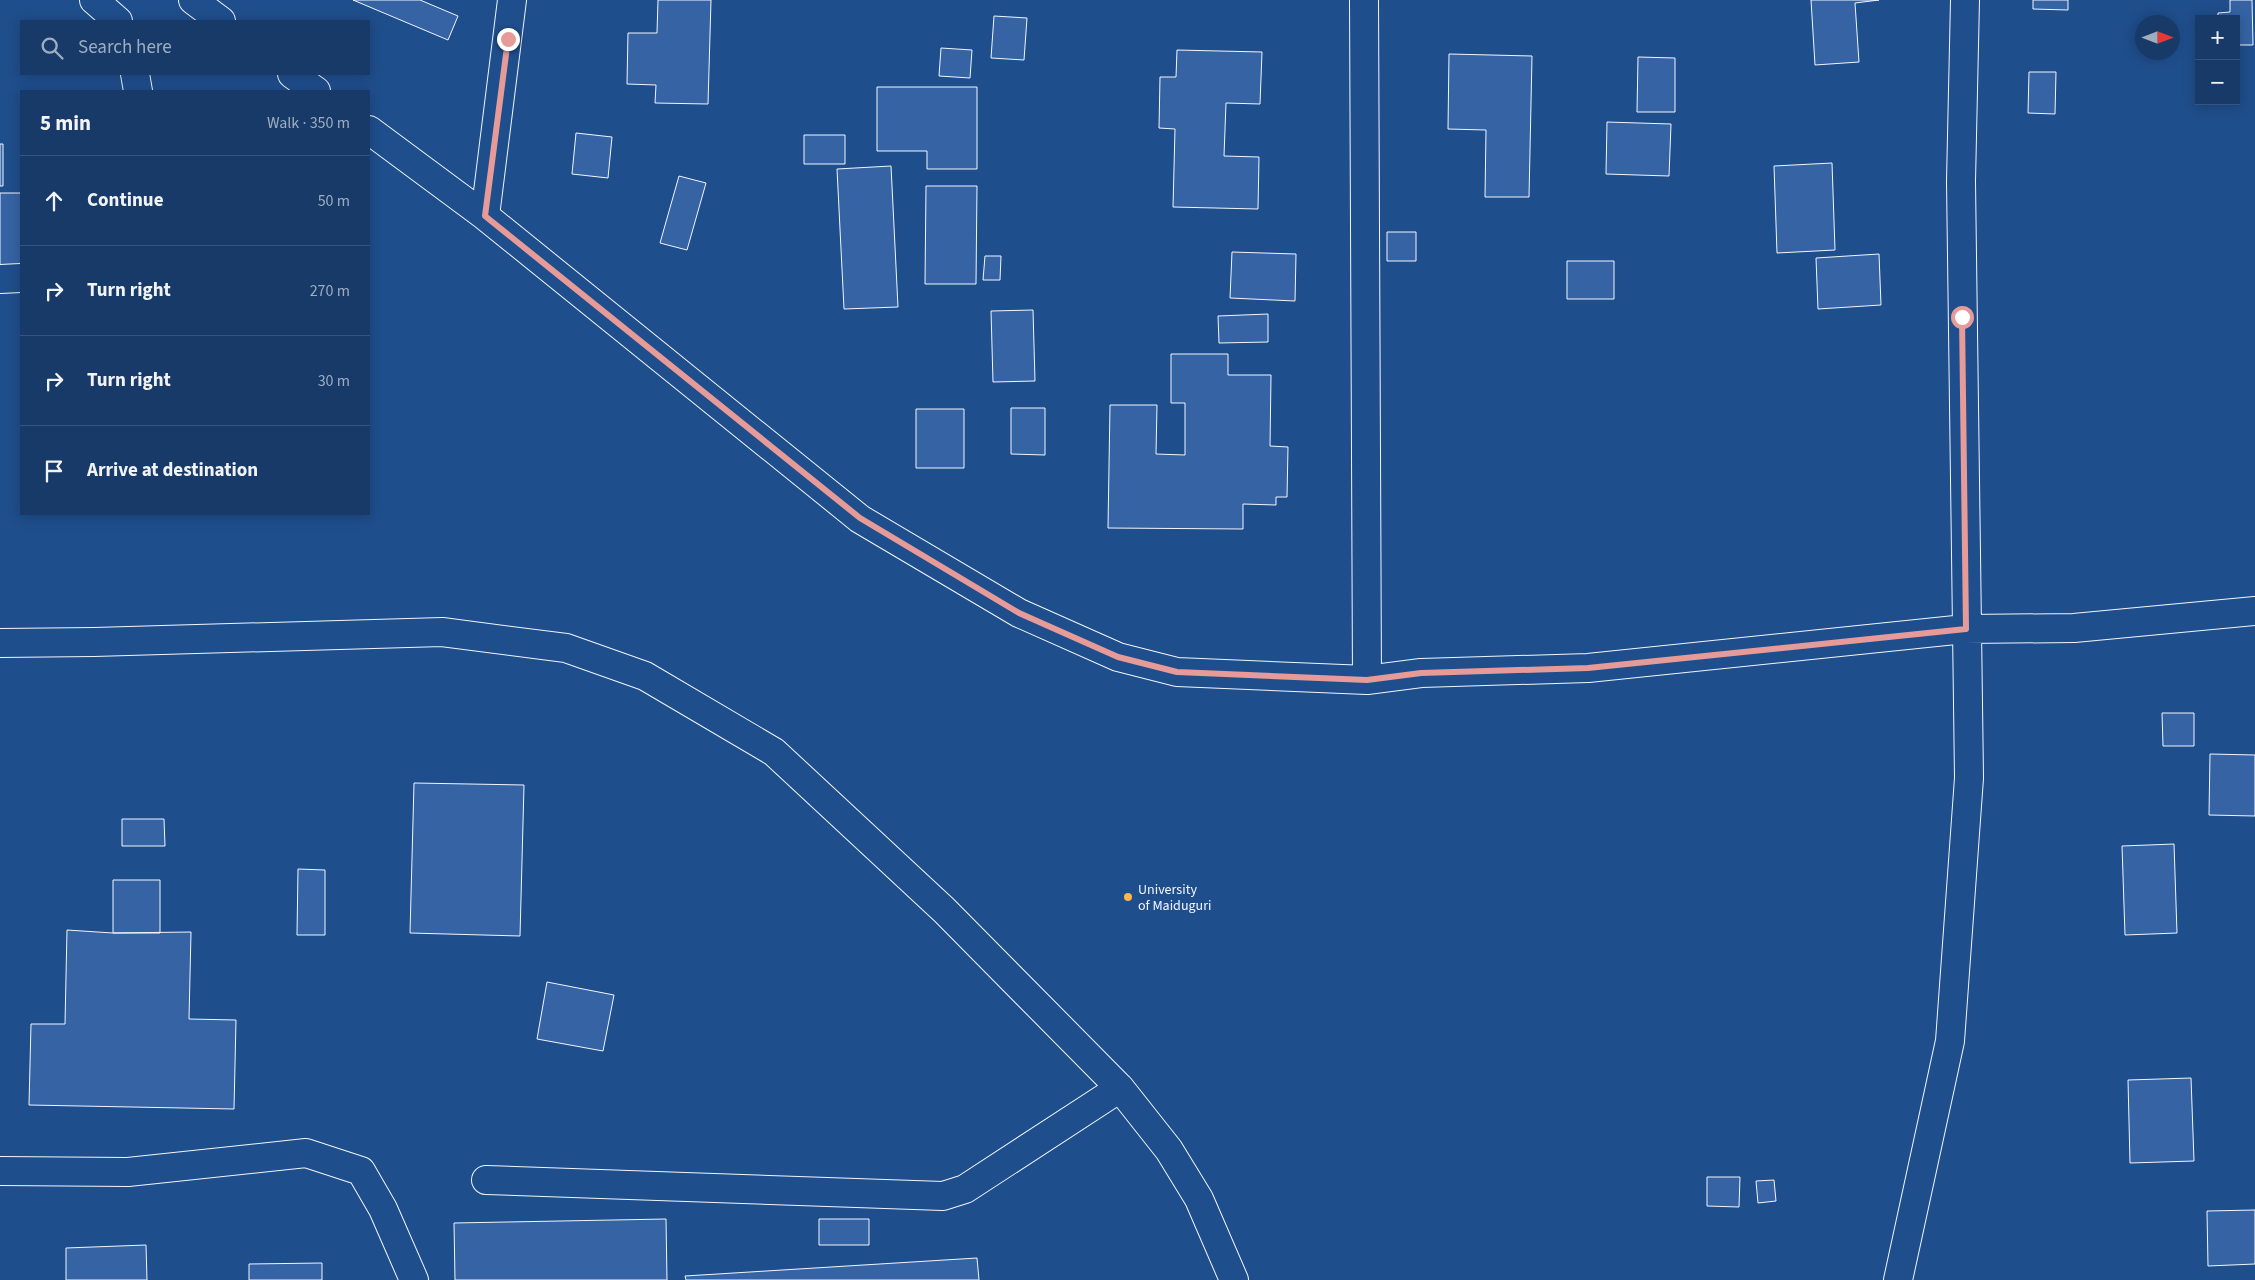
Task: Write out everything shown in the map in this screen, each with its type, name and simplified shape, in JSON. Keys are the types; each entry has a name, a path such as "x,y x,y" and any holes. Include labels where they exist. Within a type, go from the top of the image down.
{"street":[{"path":"94,0 117,20"},
{"path":"193,0 220,20"},
{"path":"485,216 512,0"},
{"path":"1364,0 1367,680"},
{"path":"1898,1280 1950,1041 1969,778 1961,181 1965,0"},
{"path":"135,75 138,90"},
{"path":"293,75 315,90"},
{"path":"370,131 485,216 860,518 1019,613 1118,657 1177,672 1367,680 1421,673 1588,668 1966,629 2074,628 2255,610"},
{"path":"0,279 20,278"},
{"path":"0,642 94,642 442,632 566,648 645,676 774,752 944,910 1120,1088 1169,1150 1199,1200 1234,1280"},
{"path":"486,1180 943,1196 965,1189 1120,1088"},
{"path":"0,1171 128,1172 306,1153 361,1171 383,1209 414,1280"}],"building":[{"path":"353,0 420,0 458,16 448,40"},
{"path":"658,0 711,0 708,104 655,103 656,85 627,84 628,33 657,33"},
{"path":"1811,0 1879,0 1855,3 1859,62 1815,65"},
{"path":"2033,0 2068,0 2068,10 2033,9"},
{"path":"2230,0 2252,0 2253,45 2240,45 2240,15 2218,15 2218,13 2230,12"},
{"path":"994,16 1027,18 1024,60 991,58"},
{"path":"941,48 972,50 970,78 939,76"},
{"path":"1177,50 1262,52 1260,104 1226,103 1224,156 1259,157 1258,209 1173,207 1175,129 1159,128 1160,77 1176,77"},
{"path":"1449,54 1532,56 1529,197 1485,197 1486,130 1448,129"},
{"path":"1638,57 1675,58 1675,112 1637,112"},
{"path":"2029,72 2056,72 2055,114 2028,113"},
{"path":"877,87 977,87 977,169 927,169 927,151 877,151"},
{"path":"1607,122 1671,124 1669,176 1606,174"},
{"path":"576,133 612,137 608,178 572,174"},
{"path":"804,135 845,135 845,164 804,164"},
{"path":"0,144 3,144 3,186 0,186"},
{"path":"1832,163 1835,250 1777,253 1774,166"},
{"path":"891,166 898,307 844,309 837,169"},
{"path":"679,176 706,183 687,250 660,243"},
{"path":"926,186 977,186 976,284 925,284"},
{"path":"0,193 20,193 20,268 0,268"},
{"path":"1387,232 1416,232 1416,261 1387,261"},
{"path":"1232,252 1296,254 1295,301 1230,298"},
{"path":"1879,254 1881,305 1818,309 1816,258"},
{"path":"985,256 1001,256 1000,280 983,280"},
{"path":"1567,261 1614,261 1614,299 1567,299"},
{"path":"1033,310 1035,381 993,382 991,311"},
{"path":"1268,314 1268,342 1219,343 1218,316"},
{"path":"1171,354 1228,354 1228,375 1271,375 1270,446 1288,447 1287,497 1276,497 1276,505 1243,504 1243,529 1108,528 1110,405 1157,405 1156,454 1185,455 1185,403 1171,403"},
{"path":"1011,408 1045,408 1045,455 1011,454"},
{"path":"916,409 964,409 964,468 916,468"},
{"path":"2162,713 2194,713 2194,746 2163,746"},
{"path":"2210,754 2255,755 2255,816 2209,815"},
{"path":"414,783 524,785 520,936 410,933"},
{"path":"122,819 164,819 165,846 122,846"},
{"path":"2174,844 2177,933 2125,935 2122,846"},
{"path":"298,869 325,870 325,935 297,935"},
{"path":"113,880 160,880 160,933 113,933"},
{"path":"67,930 113,933 191,932 189,1019 236,1020 234,1109 29,1105 31,1024 65,1024"},
{"path":"547,982 614,995 603,1051 537,1039"},
{"path":"2191,1078 2194,1161 2130,1163 2128,1080"},
{"path":"1707,1177 1740,1177 1739,1207 1707,1206"},
{"path":"1774,1180 1776,1201 1758,1203 1756,1181"},
{"path":"2255,1210 2255,1264 2208,1266 2207,1211"},
{"path":"666,1219 667,1280 455,1280 454,1223"},
{"path":"819,1219 869,1219 869,1245 819,1245"},
{"path":"146,1245 147,1280 66,1280 66,1248"},
{"path":"977,1258 979,1280 686,1280 685,1276"},
{"path":"322,1263 322,1280 249,1280 249,1264"}],"place":[{"name":"University of Maiduguri","path":"1128,897"}],"route":[{"path":"508,39 485,216 860,518 1019,613 1118,657 1177,672 1236,676 1367,680 1421,673 1588,668 1966,629 1962,317"}]}
